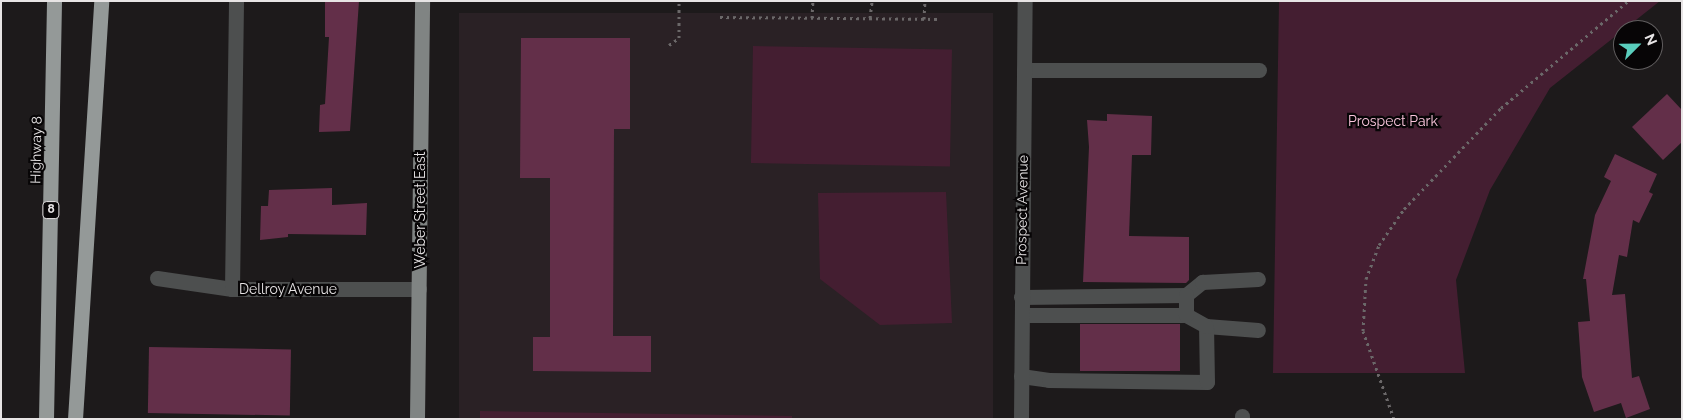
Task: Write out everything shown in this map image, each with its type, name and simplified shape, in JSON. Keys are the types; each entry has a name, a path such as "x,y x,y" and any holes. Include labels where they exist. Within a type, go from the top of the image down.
{"highway":[{"name":"Highway 8","path":"46,419 54,1"},
{"path":"76,419 101,1"}],"main road":[{"name":"Weber Street East","path":"417,419 422,1"}],"street":[{"path":"232,289 236,1"},
{"name":"Prospect Avenue","path":"1021,419 1025,1"},
{"path":"1024,70 1259,70"},
{"name":"Dellroy Avenue","path":"157,278 232,289 419,289"},
{"path":"1021,297 1186,294 1202,282 1258,280"},
{"path":"1186,294 1186,315"},
{"path":"1022,315 1186,315 1206,326 1258,330"},
{"path":"1021,376 1049,380 1207,382 1206,326"}],"path":[{"path":"669,45 679,38 679,1"},
{"path":"812,18 813,1"},
{"path":"870,18 872,1"},
{"path":"924,19 925,1"},
{"path":"1394,419 1363,331 1366,279 1379,245 1404,209 1501,108 1628,1"},
{"path":"720,17 941,19"}],"shaded area":[{"path":"459,13 993,13 993,419 459,419"}],"green space":[{"name":"Prospect Park","path":"1279,1 1660,1 1636,20 1613,20 1613,38 1550,88 1490,190 1456,280 1465,373 1273,373"},
{"path":"753,46 952,49 950,166 751,163"},
{"path":"946,192 952,323 880,325 820,279 818,193"},
{"path":"480,411 792,416 792,419 480,419"}],"building":[{"path":"325,1 359,1 350,131 319,132 320,105 325,104 329,37 325,37"},
{"path":"521,38 630,38 630,129 614,129 613,336 651,336 651,372 533,371 533,337 550,337 550,178 520,178"},
{"path":"1667,94 1682,110 1682,142 1663,160 1632,127"},
{"path":"1107,114 1152,116 1151,155 1132,155 1129,236 1189,237 1189,280 1186,283 1083,282 1089,147 1087,120 1107,121"},
{"path":"1615,154 1657,174 1649,192 1653,194 1639,223 1633,220 1627,257 1619,255 1612,295 1625,294 1632,378 1639,376 1650,409 1626,418 1621,403 1594,412 1582,377 1578,322 1590,321 1586,279 1583,279 1595,215 1611,181 1604,177"},
{"path":"332,188 332,205 367,203 366,235 288,234 288,237 260,240 261,206 268,206 269,190"},
{"path":"1080,324 1180,324 1180,371 1080,371"},
{"path":"149,347 291,349 290,415 148,413"}]}
